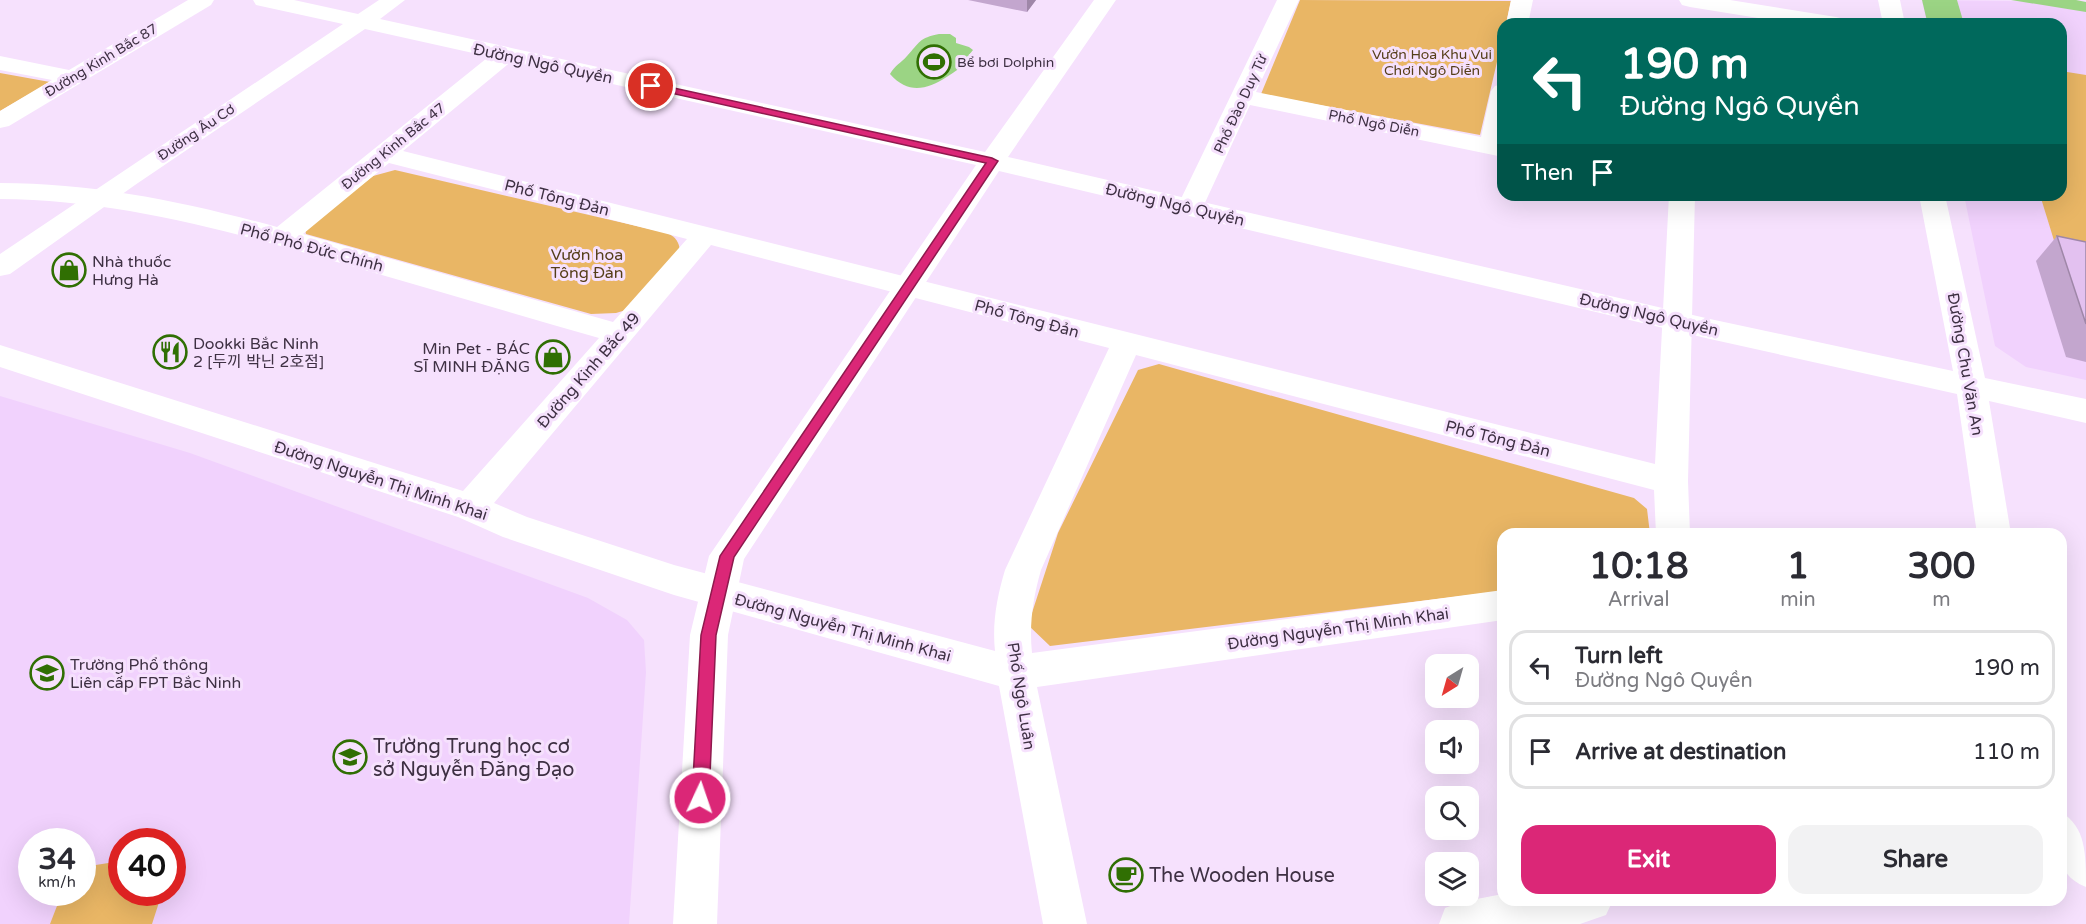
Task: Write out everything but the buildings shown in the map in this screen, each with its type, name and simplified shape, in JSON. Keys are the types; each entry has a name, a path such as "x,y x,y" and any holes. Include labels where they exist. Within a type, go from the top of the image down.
{"street":[{"name":"Đường Kinh Bắc 87","path":"0,121 203,0"},
{"name":"Đường Ngô Quyền","path":"264,0 992,161 1678,321 2086,411"},
{"name":"Đường Âu Cơ","path":"0,267 101,196 394,0"},
{"path":"695,924 709,635 727,556 992,161 1105,0"},
{"name":"Phố Đào Duy Từ","path":"1191,207 1288,0"},
{"path":"1518,18 1522,0"},
{"path":"1688,18 1690,0 1800,18"},
{"path":"1889,0 1893,18"},
{"name":"Đường Kinh Bắc 47","path":"282,237 506,54"},
{"path":"0,63 71,77"},
{"name":"Phố Ngô Diễn","path":"1244,98 1497,148"},
{"name":"Phố Tông Đản","path":"384,154 1671,481"},
{"name":"Phố Phó Đức Chính","path":"0,191 65,192 101,196 178,211 282,237 619,334"},
{"path":"1673,528 1671,481 1682,201"},
{"name":"Đường Chu Văn An","path":"1933,201 1971,385 1993,528"},
{"name":"Đường Kinh Bắc 49","path":"470,507 706,234"},
{"name":"Phố Ngô Luân","path":"1065,924 1015,672 1012,631 1020,578 1126,344"},
{"name":"Đường Nguyễn Thị Minh Khai","path":"0,356 470,507 514,527 718,593 987,668 1015,672 1497,606"},
{"path":"2067,842 2086,866"},
{"path":"1461,924 1558,906"}],"shaded area":[{"path":"1922,0 2086,2 2086,380 2026,367 1995,346 1965,201 2067,201 2067,18 1926,18"},
{"path":"1922,0 1957,0 1962,18 1926,18"},
{"path":"2011,0 2076,0 2086,2 2086,12"},
{"name":"Bể bơi Dolphin","path":"939,34 950,34 956,38 956,43 969,47 973,50 969,55 973,59 943,79 922,88 901,83 890,74 920,41"},
{"name":"Trường Trung học cơ sở Nguyễn Đăng Đạo","path":"0,396 190,453 588,598 627,620 644,640 646,672 629,924 0,924"}],"green space":[{"name":"Vườn Hoa Khu Vui Chơi Ngô Diễn","path":"1300,0 1511,1 1507,18 1497,18 1497,62 1480,135 1261,94"},
{"path":"2067,72 2086,75 2086,253 2056,247 2042,201 2067,201"},
{"path":"0,73 50,82 0,111"},
{"name":"Vườn hoa Tông Đản","path":"395,170 667,233 677,240 680,251 626,310 616,313 591,314 306,234 305,229 373,176"},
{"path":"1159,364 1634,498 1647,509 1649,528 1497,528 1497,592 1050,646 1028,625 1058,533 1138,370"},
{"path":"108,863 108,906 158,906 152,924 50,924 57,906 96,906 96,865"}],"place":[{"name":"Bể bơi Dolphin","path":"934,62"},
{"name":"Nhà thuốc Hưng Hà","path":"69,270"},
{"name":"Dookki Bắc Ninh 2 [두끼 박닌 2호점]","path":"170,352"},
{"name":"Min Pet - BÁC SĨ MINH ĐẶNG","path":"553,357"},
{"name":"Trường Phổ thông Liên cấp FPT Bắc Ninh","path":"47,673"},
{"name":"Trường Trung học cơ sở Nguyễn Đăng Đạo","path":"350,757"},
{"name":"The Wooden House","path":"1126,875"}],"route":[{"path":"651,86 992,161 727,556 709,635 700,798"}]}
